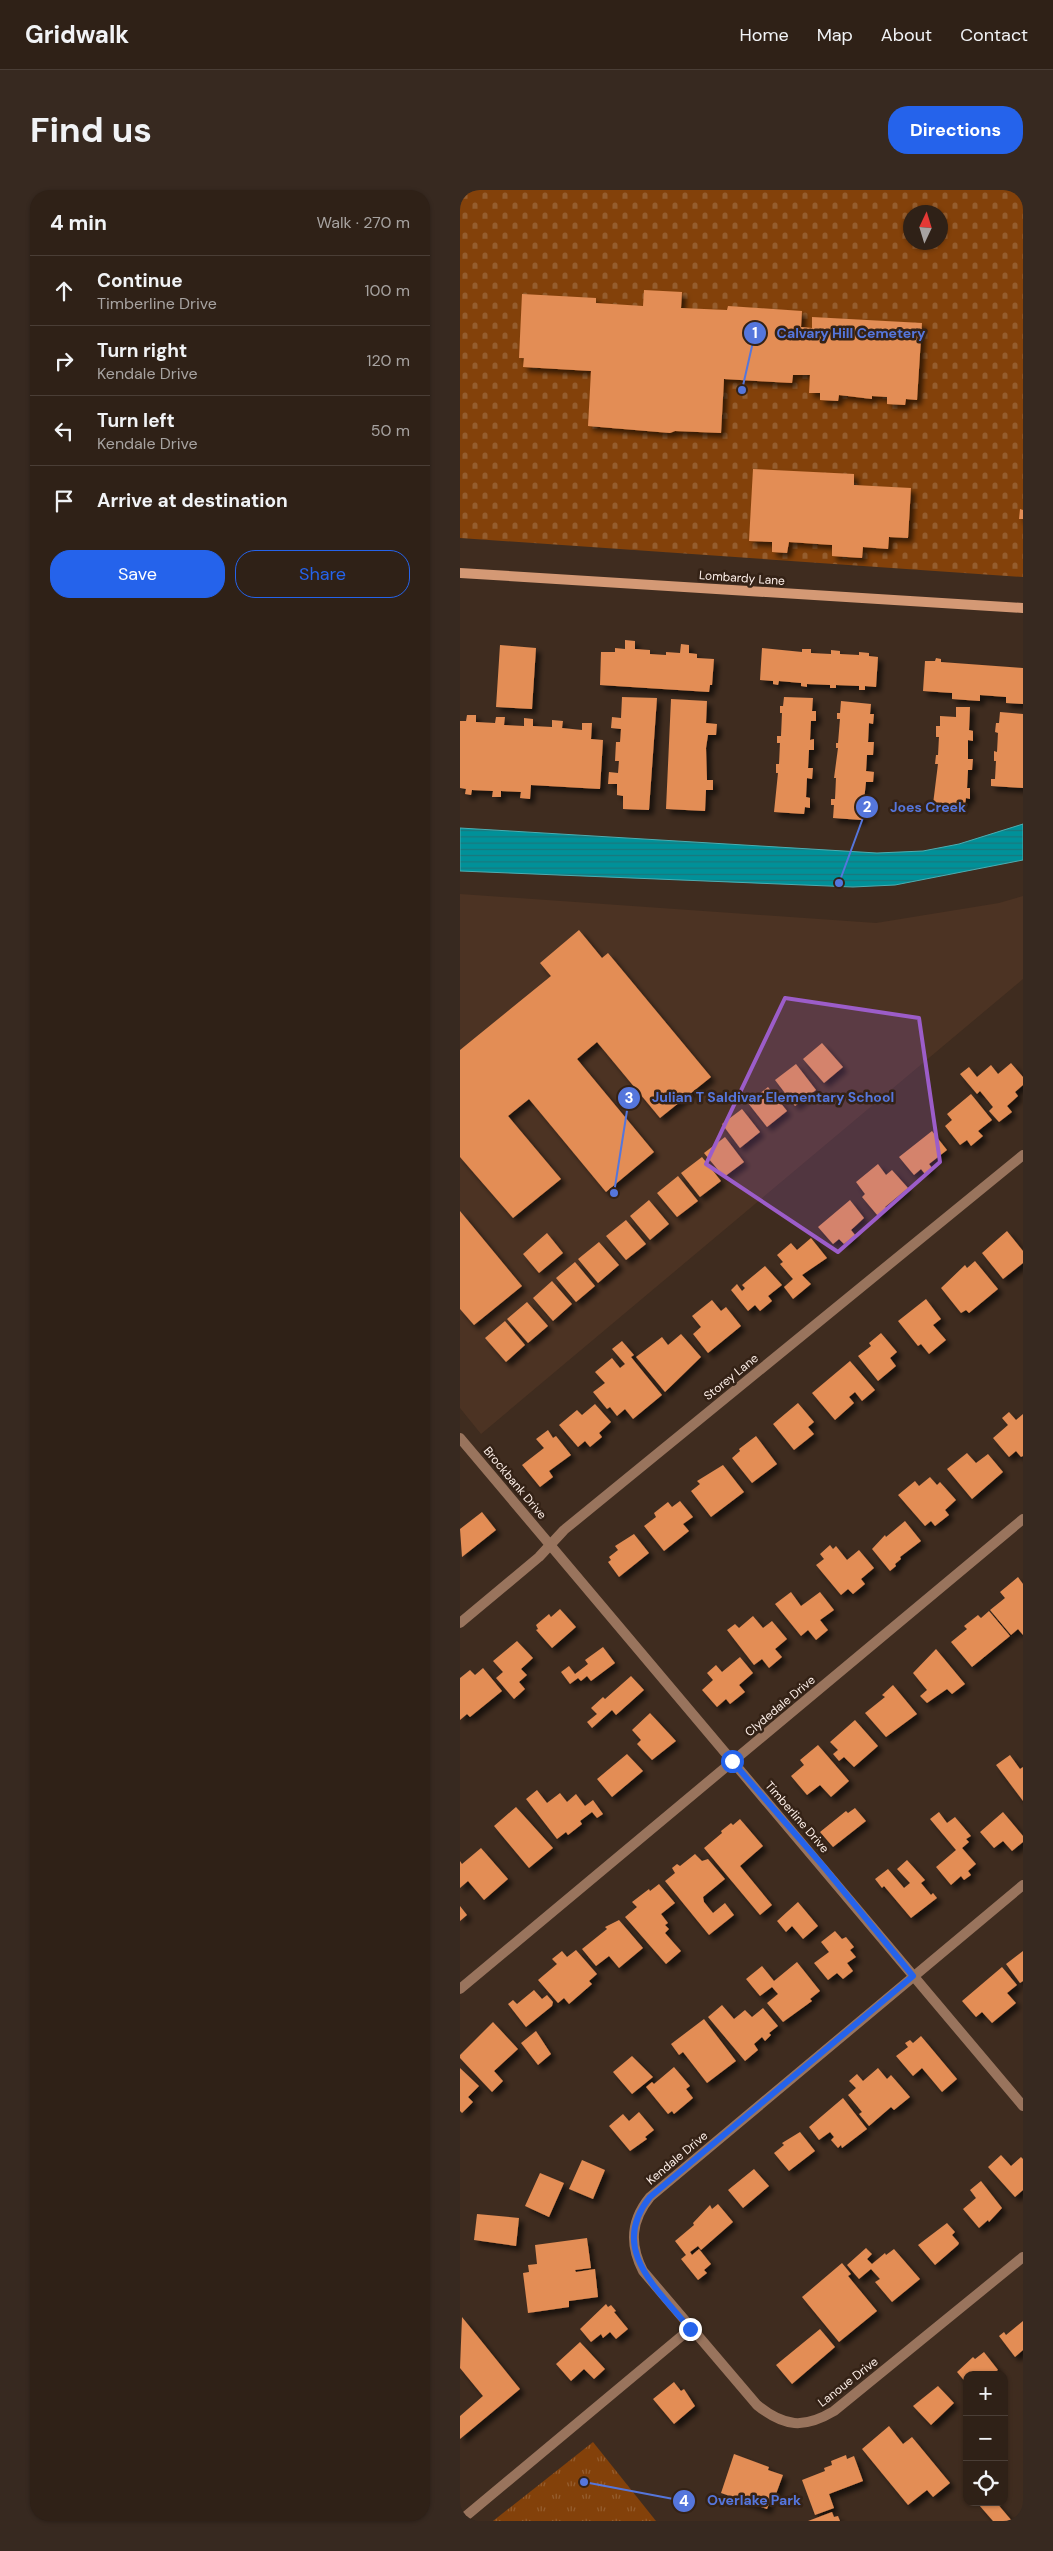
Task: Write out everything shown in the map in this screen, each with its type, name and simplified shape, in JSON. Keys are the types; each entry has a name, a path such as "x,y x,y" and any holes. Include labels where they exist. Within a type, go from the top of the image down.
{"main road":[{"name":"Lombardy Lane","path":"460,573 1023,608"}],"street":[{"name":"Storey Lane","path":"460,1624 539,1558 564,1530 1023,1156"},
{"name":"Brockbank Drive","path":"460,1438 550,1545"},
{"name":"Clydedale Drive","path":"460,1989 1023,1519"},
{"name":"Timberline Drive","path":"550,1545 823,1866 1023,2106"},
{"name":"Kendale Drive","path":"690,2329 643,2271 637,2260 633,2234 635,2220 641,2208 650,2197 1023,1885"},
{"name":"Lanoue Drive","path":"690,2329 757,2405 778,2419 803,2424 820,2420 834,2411 1023,2257"},
{"path":"460,2521 690,2329"}],"highlighted area":[{"path":"785,998 919,1018 940,1162 838,1252 706,1164"}],"shaded area":[{"path":"460,894 876,923 999,903 1023,896 1023,979 481,1434 460,1408"}],"green space":[{"path":"460,190 1023,190 1023,577 460,538"},
{"path":"593,2442 656,2521 493,2521"}],"water":[{"path":"1023,824 1023,860 895,885 853,887 460,871 460,828 877,853 923,851 959,844"}],"building":[{"path":"644,290 682,292 681,308 727,310 728,306 802,311 801,327 812,328 812,317 922,323 917,400 906,399 905,405 887,404 887,397 872,396 872,399 839,395 838,401 820,400 820,393 809,393 810,375 793,375 792,383 724,379 721,433 675,431 670,433 588,426 591,371 523,367 524,358 519,358 522,294 596,298 596,303 643,306"},
{"path":"753,469 854,474 854,485 911,488 908,538 889,537 888,549 863,547 862,558 832,556 832,545 789,542 787,553 772,552 772,542 749,541"},
{"path":"1020,509 1023,510 1023,519 1019,519"},
{"path":"625,640 635,641 635,649 650,650 650,654 666,655 666,652 680,653 681,644 689,645 689,653 697,654 697,658 714,659 712,685 710,685 709,692 600,685 601,652 615,652 615,648 625,649"},
{"path":"500,645 536,648 532,709 496,707"},
{"path":"762,648 802,652 802,649 811,649 811,653 831,654 831,650 840,651 840,654 859,655 859,652 869,653 869,656 878,657 876,687 865,686 865,690 859,690 859,686 836,685 836,688 830,688 830,685 807,684 807,687 801,686 801,683 779,681 778,685 773,684 773,681 760,680"},
{"path":"936,658 941,659 941,662 1023,668 1023,704 1006,703 1006,697 980,695 980,701 952,699 952,693 923,691 925,661 935,661"},
{"path":"622,697 657,698 649,810 623,809 623,796 617,795 617,784 608,784 609,772 618,773 619,761 615,761 616,742 620,742 621,729 611,728 612,717 621,718"},
{"path":"784,697 813,698 812,711 816,711 816,721 811,721 810,740 814,739 814,750 809,750 808,768 813,768 812,779 807,778 806,797 810,798 810,808 805,807 804,814 774,812 778,773 776,773 776,764 779,764 780,743 777,743 777,736 781,736 782,713 780,713 780,706 783,706"},
{"path":"671,699 707,701 706,723 717,724 716,735 708,735 706,748 707,780 713,780 713,790 706,790 705,811 666,809"},
{"path":"841,701 871,704 870,714 874,714 873,724 869,723 868,742 874,742 873,755 867,755 866,771 874,772 873,782 866,782 864,800 871,801 871,813 863,813 862,820 833,818 834,805 831,805 831,799 835,799 836,778 834,778 838,748 836,748 836,743 838,743 840,719 837,719 837,713 840,713"},
{"path":"956,707 970,707 969,730 973,731 973,741 968,740 968,759 973,759 972,770 968,770 967,788 970,788 970,799 966,798 965,805 933,804 938,764 935,764 936,755 938,755 939,737 936,737 936,726 940,726 940,716 956,717"},
{"path":"1000,712 1023,714 1023,788 991,786 991,779 995,779 996,761 994,761 994,751 997,752 998,733 995,732 996,723 999,723"},
{"path":"467,715 476,715 476,722 495,723 496,717 505,717 504,725 524,726 524,718 533,719 533,726 552,727 552,720 563,721 562,728 582,730 582,723 592,723 591,739 603,740 600,789 531,785 530,799 520,798 521,792 501,791 501,797 492,797 493,791 472,790 471,795 465,794 466,789 460,788 460,721 466,721"},
{"path":"579,930 602,958 608,953 711,1077 660,1118 597,1042 577,1059 654,1152 606,1192 529,1099 508,1116 561,1179 513,1218 460,1157 460,1050 551,976 540,963"},
{"path":"822,1043 843,1067 824,1083 803,1059"},
{"path":"1011,1063 1023,1077 1023,1085 1015,1092 1018,1096 1007,1106 1012,1112 999,1122 989,1111 993,1107 980,1091 977,1094 960,1074 969,1067 977,1077 991,1065 998,1074"},
{"path":"796,1064 816,1090 795,1106 775,1080"},
{"path":"768,1087 787,1111 767,1127 748,1103"},
{"path":"971,1094 992,1120 978,1131 983,1136 971,1146 967,1140 960,1145 945,1126 952,1120 947,1114"},
{"path":"742,1109 760,1132 740,1148 722,1124"},
{"path":"932,1131 947,1150 929,1164 932,1168 925,1174 921,1169 914,1175 899,1157"},
{"path":"725,1137 744,1162 724,1177 704,1153"},
{"path":"702,1157 721,1181 700,1197 681,1173"},
{"path":"878,1164 886,1175 892,1170 908,1188 885,1207 887,1209 878,1216 862,1197 865,1194 856,1182"},
{"path":"678,1176 698,1201 677,1217 657,1193"},
{"path":"649,1200 669,1224 650,1240 630,1216"},
{"path":"850,1200 864,1218 851,1230 855,1235 844,1244 839,1239 833,1244 818,1227"},
{"path":"460,1211 522,1286 474,1325 460,1309"},
{"path":"626,1220 646,1244 626,1260 606,1236"},
{"path":"1007,1231 1023,1251 1023,1263 1003,1279 982,1253"},
{"path":"547,1233 563,1253 539,1273 523,1254"},
{"path":"811,1238 827,1258 802,1275 811,1284 793,1299 784,1287 793,1279 780,1264 783,1262 777,1255 791,1243 797,1250"},
{"path":"599,1242 619,1265 598,1283 578,1259"},
{"path":"975,1261 998,1289 969,1313 966,1310 961,1313 941,1288 965,1265 967,1268"},
{"path":"575,1262 595,1286 576,1302 556,1278"},
{"path":"765,1266 782,1285 768,1296 772,1301 760,1311 755,1305 748,1311 731,1290 737,1284 742,1291 745,1288 742,1285"},
{"path":"552,1281 572,1304 553,1321 533,1298"},
{"path":"926,1299 941,1319 933,1325 946,1340 929,1354 921,1344 918,1346 898,1321"},
{"path":"712,1300 721,1311 726,1307 741,1326 708,1353 693,1334 701,1327 692,1316"},
{"path":"527,1302 548,1326 528,1343 507,1319"},
{"path":"505,1321 525,1345 506,1362 485,1338"},
{"path":"881,1333 897,1352 890,1358 896,1366 878,1381 858,1356 871,1346 869,1343"},
{"path":"681,1334 701,1357 665,1392 636,1357 662,1337 668,1345"},
{"path":"622,1341 634,1355 631,1357 662,1395 633,1419 625,1409 617,1416 610,1407 607,1409 593,1392 605,1383 595,1372 612,1358 620,1368 625,1364 612,1349"},
{"path":"850,1361 875,1390 862,1401 855,1392 849,1397 854,1403 835,1420 812,1393"},
{"path":"798,1403 814,1422 808,1427 814,1434 794,1450 773,1424"},
{"path":"595,1404 611,1422 599,1433 602,1437 590,1447 585,1441 578,1447 559,1425 577,1410 582,1415"},
{"path":"1009,1412 1016,1420 1023,1414 1023,1456 1021,1457 1016,1451 1009,1457 993,1438 1008,1425 1002,1418"},
{"path":"548,1430 553,1438 556,1436 571,1455 549,1471 553,1477 540,1487 522,1465 544,1448 536,1439"},
{"path":"756,1436 777,1464 752,1483 732,1458 740,1451 739,1449"},
{"path":"967,1453 976,1463 988,1454 1003,1472 972,1499 947,1469"},
{"path":"723,1465 744,1492 711,1517 691,1491 700,1484 697,1481"},
{"path":"930,1477 937,1485 940,1482 956,1500 945,1510 949,1515 935,1526 931,1521 925,1526 898,1495 915,1481 919,1486"},
{"path":"680,1501 693,1517 683,1524 689,1531 664,1551 644,1526 656,1517 654,1513 668,1502 672,1507"},
{"path":"482,1512 496,1530 462,1557 460,1529"},
{"path":"905,1521 921,1541 900,1557 901,1559 895,1564 896,1566 890,1571 872,1549 885,1535 886,1537"},
{"path":"634,1534 649,1553 619,1577 608,1562 611,1560 609,1557 618,1550 615,1546"},
{"path":"830,1545 833,1549 836,1546 847,1560 859,1550 874,1568 861,1579 865,1584 853,1594 848,1589 841,1595 816,1565 824,1559 820,1554"},
{"path":"1018,1577 1023,1584 1023,1635 1018,1629 1011,1635 990,1610 1005,1598 1000,1592"},
{"path":"791,1592 801,1606 820,1592 834,1610 820,1620 828,1630 816,1640 808,1630 801,1636 775,1604"},
{"path":"560,1609 576,1627 552,1648 536,1630 538,1629 536,1625 549,1614 551,1617"},
{"path":"989,1611 1010,1636 972,1667 951,1642 967,1629 964,1626 978,1615 981,1618"},
{"path":"753,1616 763,1628 772,1621 787,1639 775,1649 782,1657 769,1668 762,1659 754,1665 727,1630 735,1624 739,1628"},
{"path":"517,1641 533,1658 521,1669 527,1675 519,1682 525,1689 514,1699 496,1678 503,1672 493,1661"},
{"path":"603,1647 615,1663 591,1681 587,1676 581,1681 578,1678 570,1684 561,1672 569,1666 575,1674 588,1664 585,1660"},
{"path":"936,1649 965,1684 952,1694 947,1689 927,1703 920,1696 927,1690 913,1673"},
{"path":"740,1657 753,1673 739,1685 745,1692 730,1704 726,1699 717,1707 702,1690 713,1680 707,1673 716,1665 722,1672"},
{"path":"483,1668 502,1691 470,1717 467,1714 460,1720 460,1678 470,1670 475,1675"},
{"path":"631,1676 644,1690 616,1715 612,1710 592,1728 587,1722 597,1714 591,1708 603,1697 605,1699"},
{"path":"893,1685 917,1714 886,1737 865,1713 885,1697 882,1695"},
{"path":"650,1713 676,1741 652,1760 637,1744 641,1740 632,1730"},
{"path":"855,1720 878,1746 854,1767 844,1757 839,1761 833,1754 838,1750 830,1742"},
{"path":"818,1745 849,1781 831,1797 820,1785 807,1795 791,1776 804,1765 800,1760"},
{"path":"627,1754 643,1771 612,1797 597,1779"},
{"path":"1010,1755 1020,1769 1023,1767 1023,1801 996,1765"},
{"path":"537,1790 547,1803 560,1793 567,1802 576,1794 585,1806 593,1800 603,1814 597,1818 592,1812 580,1821 582,1824 568,1835 566,1832 557,1839 526,1799"},
{"path":"516,1807 553,1848 529,1868 494,1826"},
{"path":"855,1808 866,1821 833,1847 820,1832 846,1811 848,1813"},
{"path":"939,1812 947,1823 955,1817 971,1836 966,1839 969,1842 962,1848 976,1864 968,1871 971,1875 964,1880 961,1876 951,1885 936,1867 956,1850 930,1819"},
{"path":"1003,1812 1023,1836 1023,1842 1012,1851 1003,1841 994,1848 980,1832"},
{"path":"740,1819 763,1846 740,1866 772,1905 760,1915 704,1848 722,1833 721,1831"},
{"path":"481,1848 508,1879 484,1900 468,1881 460,1888 460,1861 462,1864"},
{"path":"695,1854 702,1861 708,1859 725,1879 703,1897 704,1902 713,1913 725,1903 734,1915 709,1935 665,1881 675,1873 672,1868 677,1864 680,1866"},
{"path":"907,1860 925,1880 921,1883 931,1895 933,1893 937,1898 911,1918 884,1886 882,1888 875,1879 888,1869 904,1888 910,1883 897,1869"},
{"path":"659,1884 675,1903 661,1914 668,1923 665,1925 669,1929 665,1933 681,1951 666,1964 625,1917 637,1907 632,1902"},
{"path":"798,1902 818,1926 803,1939 792,1926 786,1932 777,1921"},
{"path":"460,1906 467,1915 460,1921"},
{"path":"619,1920 643,1948 619,1968 609,1956 596,1966 582,1949 607,1929 605,1927"},
{"path":"835,1931 842,1939 846,1937 854,1947 850,1950 856,1957 847,1963 853,1971 843,1979 837,1973 828,1980 814,1963 829,1952 821,1942"},
{"path":"576,1950 597,1974 589,1981 592,1984 569,2004 564,1998 558,2003 538,1980 557,1964 552,1959 562,1951 567,1957"},
{"path":"1023,1951 1023,1981 1020,1983 1006,1964"},
{"path":"797,1962 820,1991 810,1999 812,2001 783,2022 767,2003 778,1994 772,1987 760,1996 746,1979 762,1966 774,1981"},
{"path":"1002,1967 1017,1985 1007,1993 1016,2003 992,2023 982,2012 976,2017 962,2001"},
{"path":"534,1990 542,1999 547,1995 553,2002 552,2006 526,2027 508,2004 513,2000 517,2004"},
{"path":"722,2005 734,2019 745,2010 752,2017 763,2008 778,2026 769,2033 771,2035 765,2041 762,2037 754,2044 758,2050 745,2061 708,2017"},
{"path":"704,2019 736,2061 707,2083 683,2052 679,2055 671,2044"},
{"path":"493,2022 518,2049 494,2071 503,2081 492,2092 460,2058 460,2055"},
{"path":"536,2031 551,2054 538,2065 521,2043"},
{"path":"921,2036 957,2079 942,2092 922,2068 913,2076 896,2056 908,2047 905,2043 910,2040 913,2043"},
{"path":"632,2056 653,2077 632,2094 613,2072"},
{"path":"674,2067 690,2086 686,2089 693,2098 674,2114 672,2111 668,2114 646,2087 652,2082 654,2084"},
{"path":"460,2068 479,2086 468,2097 473,2102 462,2113 460,2111"},
{"path":"878,2068 887,2079 891,2075 910,2097 894,2110 891,2107 869,2126 859,2114 862,2112 848,2095 856,2088 849,2081 857,2074 863,2081"},
{"path":"843,2098 867,2129 842,2148 841,2145 838,2148 831,2140 834,2137 830,2132 819,2140 809,2127"},
{"path":"639,2112 654,2130 645,2137 647,2139 630,2151 609,2126 623,2114 629,2121"},
{"path":"800,2132 815,2151 789,2171 774,2153 784,2145 782,2143"},
{"path":"1001,2155 1011,2166 1021,2157 1023,2159 1023,2190 1015,2197 988,2167"},
{"path":"582,2160 605,2170 593,2199 569,2189"},
{"path":"754,2169 769,2186 743,2208 728,2190"},
{"path":"540,2173 564,2183 549,2217 525,2206"},
{"path":"981,2181 1002,2208 989,2222 988,2220 979,2228 963,2209 976,2198 970,2190"},
{"path":"718,2204 733,2222 701,2250 698,2246 690,2252 692,2255 699,2249 711,2264 704,2270 707,2273 698,2280 681,2259 686,2255 675,2241 694,2225 693,2223 710,2205 712,2209"},
{"path":"477,2214 519,2218 516,2246 474,2240"},
{"path":"947,2223 955,2232 952,2235 959,2243 935,2265 918,2245"},
{"path":"587,2238 591,2268 575,2270 576,2272 595,2269 598,2297 569,2301 569,2307 528,2313 523,2273 529,2272 528,2265 537,2264 535,2245"},
{"path":"866,2248 872,2254 867,2259 872,2264 885,2253 886,2255 894,2249 920,2279 892,2302 875,2282 880,2279 871,2269 859,2279 847,2265"},
{"path":"842,2263 851,2274 848,2276 877,2311 839,2342 802,2297"},
{"path":"606,2304 608,2307 611,2305 616,2311 614,2312 628,2329 616,2339 610,2332 603,2338 601,2334 591,2342 580,2329"},
{"path":"462,2317 520,2389 460,2439 460,2416 483,2396 460,2368"},
{"path":"1023,2321 1023,2350 1015,2357 999,2336 1004,2332 1006,2335"},
{"path":"820,2329 835,2347 792,2384 776,2365"},
{"path":"580,2342 605,2369 594,2379 584,2369 571,2381 556,2364"},
{"path":"984,2352 998,2370 963,2371 963,2379 957,2372 973,2357 975,2359"},
{"path":"674,2382 681,2391 684,2389 695,2406 674,2424 653,2399"},
{"path":"938,2386 954,2403 931,2425 913,2406"},
{"path":"889,2426 903,2444 912,2437 950,2483 933,2497 927,2490 908,2505 862,2449"},
{"path":"734,2454 769,2467 768,2470 783,2475 776,2494 773,2493 767,2509 721,2493"},
{"path":"846,2455 847,2459 854,2456 863,2481 829,2494 834,2508 815,2515 802,2480 825,2471 824,2468 832,2465 831,2461"},
{"path":"980,2506 999,2506 1012,2521 993,2521"},
{"path":"832,2512 834,2517 838,2516 840,2521 808,2521"},
{"path":"1023,2512 1023,2521 1013,2521"}],"place":[{"name":"Calvary Hill Cemetery","path":"742,390"},
{"name":"Joes Creek","path":"839,883"},
{"name":"Julian T Saldivar Elementary School","path":"614,1193"},
{"name":"Overlake Park","path":"584,2482"}],"route":[{"path":"690,2329 643,2271 637,2260 633,2246 633,2234 635,2220 641,2208 650,2197 913,1976 823,1866 732,1761"}]}
